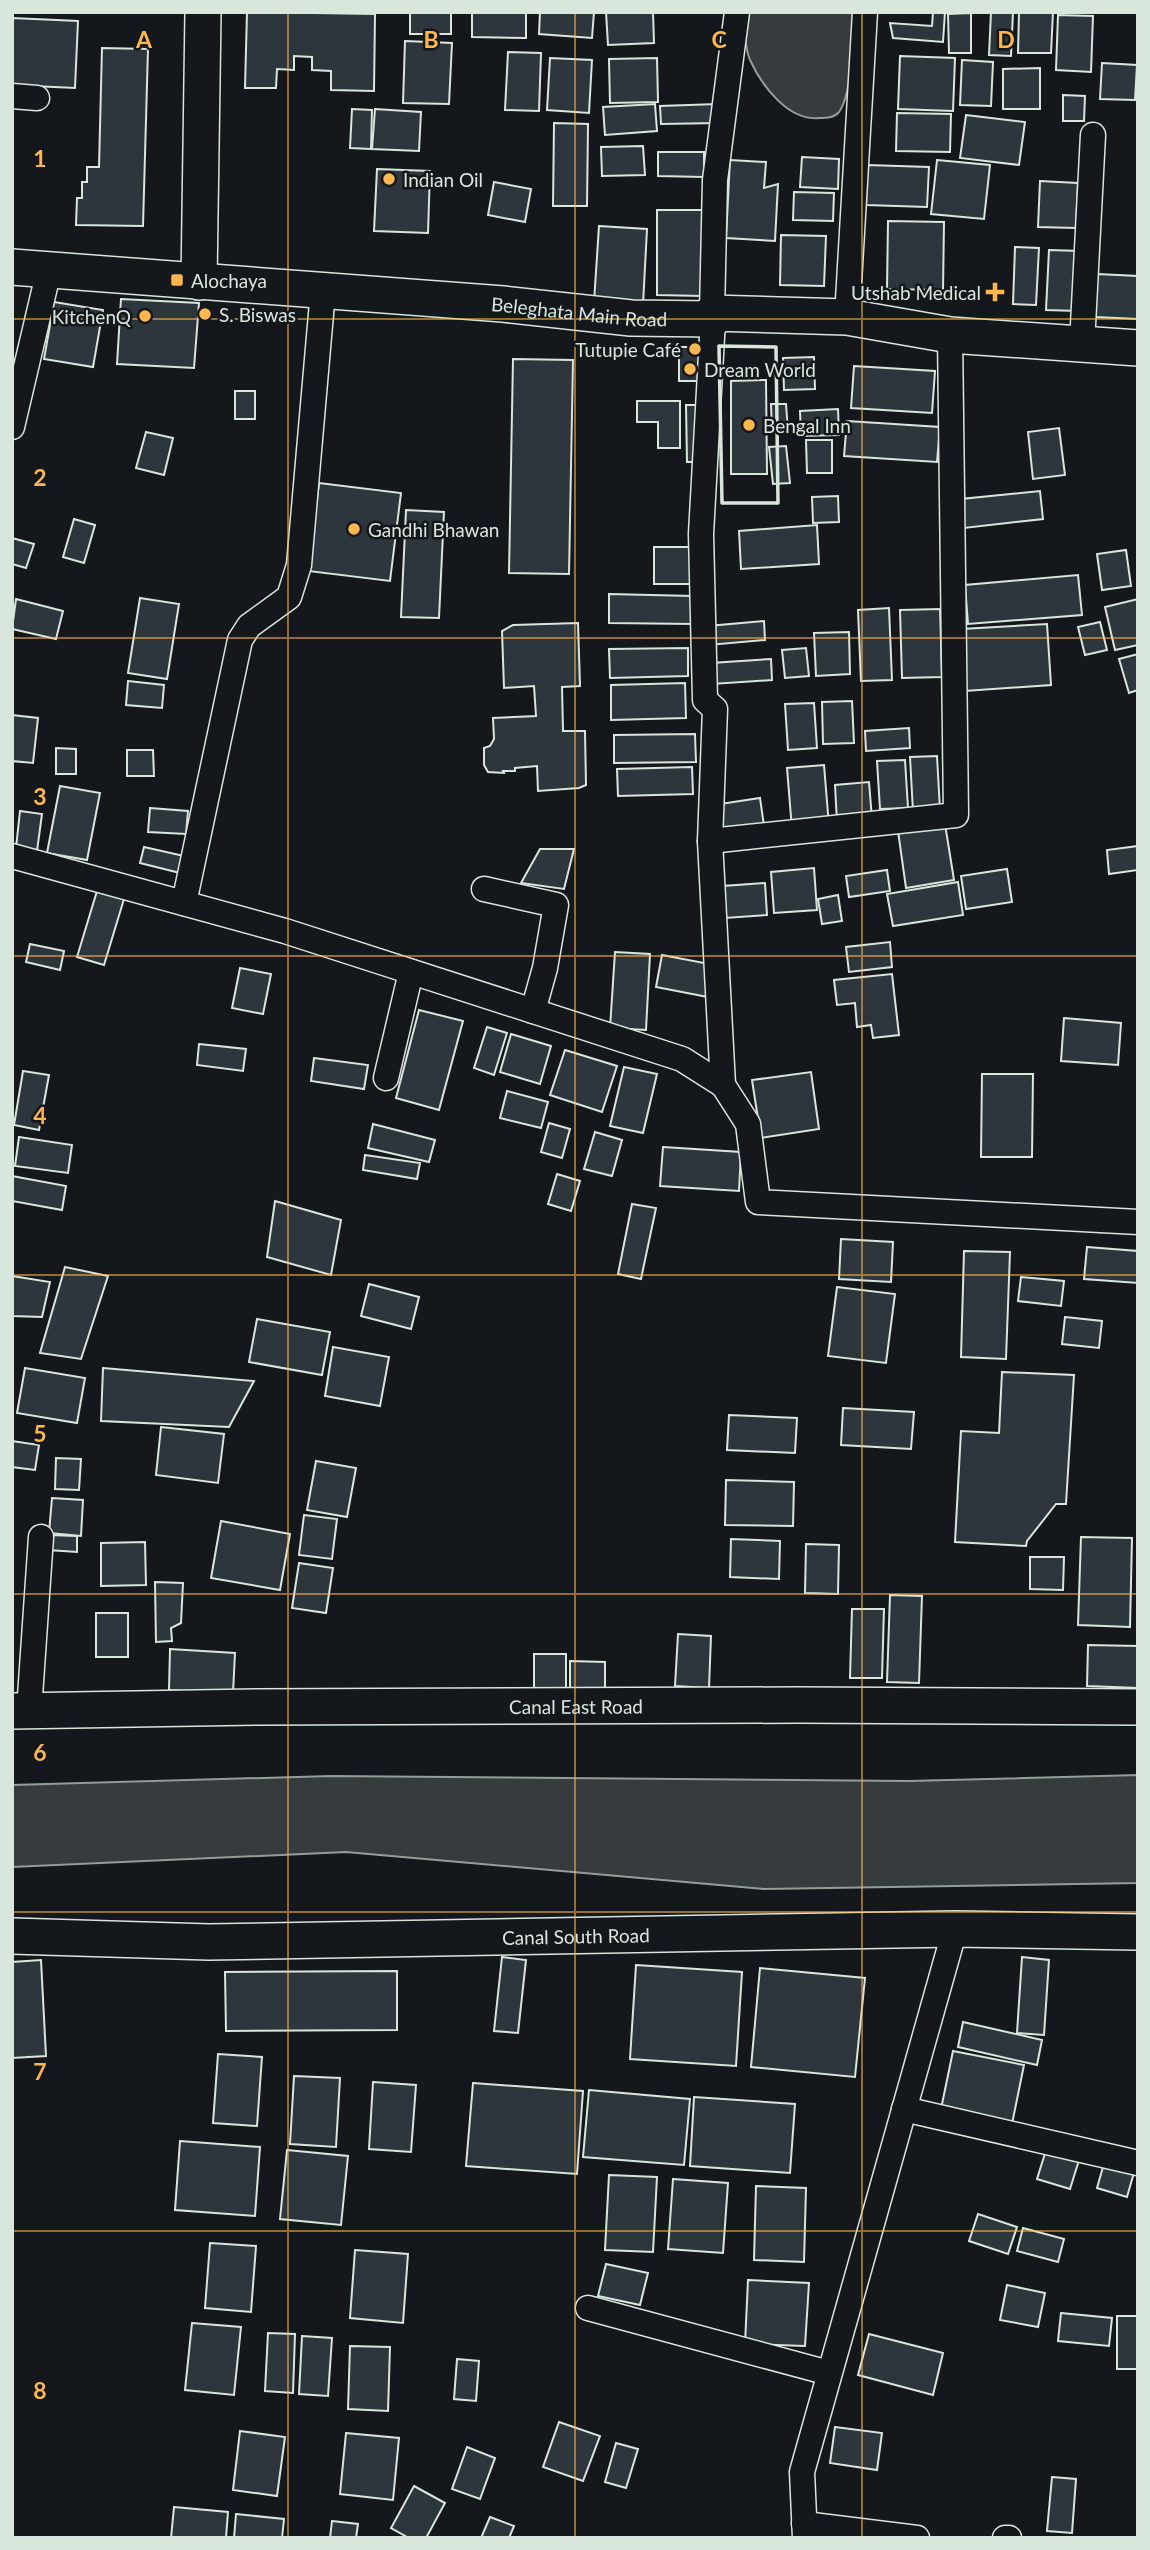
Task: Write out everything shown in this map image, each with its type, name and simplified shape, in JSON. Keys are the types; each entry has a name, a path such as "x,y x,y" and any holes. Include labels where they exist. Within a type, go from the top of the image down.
{"main road":[{"path":"200,282 203,12"},
{"name":"Beleghata Main Road","path":"12,267 503,304 631,318 847,317 950,335 1138,348"},
{"name":"Canal East Road","path":"21,1711 797,1704 1138,1707"},
{"name":"Canal South Road","path":"12,1936 209,1942 955,1929 1138,1932"}],"street":[{"path":"723,1085 709,841 715,709 705,700 701,534 712,316 715,180 737,12"},
{"path":"847,317 865,12"},
{"path":"1082,344 1093,135"},
{"path":"12,427 49,270"},
{"path":"184,903 240,640 249,626 289,597 299,565 323,291"},
{"path":"709,841 956,815 950,335"},
{"path":"12,856 285,931 682,1059 723,1085 748,1124 758,1202 1138,1222"},
{"path":"484,889 556,905 545,968 533,1011"},
{"path":"386,1078 411,972"},
{"path":"21,1711 41,1537"},
{"path":"917,2538 805,2531 802,2472 955,1929"},
{"path":"904,2109 1138,2163"},
{"path":"588,2308 829,2373"}],"shaded area":[{"path":"745,12 856,12 850,79 843,104 837,114 830,117 808,117 797,114 777,100 750,60 745,36"},
{"path":"1138,1775 1138,1883 764,1889 346,1852 12,1867 12,1785 331,1776 909,1781"}],"building":[{"path":"247,12 375,14 374,91 331,90 331,71 312,70 312,57 294,56 294,70 277,69 276,88 245,88"},
{"path":"410,12 451,12 451,34 410,34"},
{"path":"472,12 526,12 526,38 472,37"},
{"path":"540,12 594,12 592,38 539,34"},
{"path":"606,12 653,12 654,43 608,45"},
{"path":"933,12 945,12 943,42 893,38 890,23 932,26"},
{"path":"991,12 1013,12 1011,56 989,55"},
{"path":"1019,12 1053,12 1051,53 1018,53"},
{"path":"971,13 971,53 949,53 948,14"},
{"path":"1058,15 1093,16 1091,72 1056,70"},
{"path":"12,18 78,21 75,88 12,85"},
{"path":"405,41 452,43 449,104 403,103"},
{"path":"102,48 148,49 143,226 76,225 77,198 82,198 82,182 87,182 87,167 99,167"},
{"path":"508,52 541,53 539,111 505,110"},
{"path":"900,56 955,58 953,111 898,109"},
{"path":"550,58 592,60 589,113 547,110"},
{"path":"657,58 658,102 610,103 609,59"},
{"path":"962,60 993,62 991,106 960,105"},
{"path":"1102,63 1137,65 1135,100 1100,99"},
{"path":"1040,68 1040,109 1003,109 1003,69"},
{"path":"1063,95 1085,96 1084,121 1063,121"},
{"path":"655,104 657,131 605,135 603,107"},
{"path":"717,104 718,123 661,124 660,106"},
{"path":"352,109 372,110 371,149 350,148"},
{"path":"375,109 421,112 419,151 372,149"},
{"path":"897,113 951,114 950,152 896,151"},
{"path":"966,115 1025,122 1019,165 960,158"},
{"path":"554,123 588,124 587,206 553,206"},
{"path":"643,146 645,175 602,176 601,147"},
{"path":"658,152 704,152 704,177 658,176"},
{"path":"802,157 839,159 838,189 800,187"},
{"path":"730,160 766,162 764,188 778,184 775,241 726,238"},
{"path":"937,160 990,165 984,219 931,214"},
{"path":"867,165 929,167 927,207 866,205"},
{"path":"377,169 430,171 428,233 374,231"},
{"path":"1040,181 1078,183 1076,228 1038,227"},
{"path":"494,182 531,189 525,222 488,215"},
{"path":"794,192 834,193 833,221 793,220"},
{"path":"657,210 702,210 702,296 657,295"},
{"path":"888,221 944,222 943,290 887,289"},
{"path":"599,226 647,229 643,305 594,302"},
{"path":"781,235 826,236 824,286 780,285"},
{"path":"1015,247 1039,248 1036,305 1013,304"},
{"path":"1049,250 1081,251 1078,311 1046,310"},
{"path":"1097,274 1138,276 1138,319 1095,317"},
{"path":"121,299 199,303 194,368 117,364"},
{"path":"54,302 103,310 93,367 44,359"},
{"path":"679,347 700,347 700,381 679,381"},
{"path":"814,357 815,389 784,390 783,358"},
{"path":"513,359 573,360 569,574 509,573"},
{"path":"854,366 935,371 932,413 851,408"},
{"path":"766,380 767,474 731,474 731,381"},
{"path":"235,391 255,391 255,419 235,419"},
{"path":"637,401 680,401 680,448 658,448 658,422 637,422"},
{"path":"771,404 786,404 788,431 772,432"},
{"path":"686,405 707,405 707,462 687,462"},
{"path":"838,409 839,435 801,436 800,411"},
{"path":"847,421 940,427 937,462 844,456"},
{"path":"1059,428 1065,475 1033,479 1028,432"},
{"path":"146,432 173,438 164,475 136,468"},
{"path":"806,440 832,440 832,473 807,473"},
{"path":"786,446 790,483 773,484 769,447"},
{"path":"319,483 401,493 390,581 308,571"},
{"path":"1040,491 1043,519 964,528 961,499"},
{"path":"838,496 839,522 813,523 812,497"},
{"path":"406,510 444,512 439,618 401,617"},
{"path":"74,519 95,525 84,563 63,557"},
{"path":"817,525 819,564 741,569 739,531"},
{"path":"12,538 34,544 26,568 12,564"},
{"path":"654,547 694,547 695,584 654,584"},
{"path":"1126,550 1131,586 1102,590 1097,554"},
{"path":"1078,575 1082,615 968,624 965,585"},
{"path":"609,594 693,596 693,624 609,623"},
{"path":"140,598 179,604 167,679 128,673"},
{"path":"16,599 63,611 56,639 12,629"},
{"path":"1138,599 1138,645 1115,650 1105,607"},
{"path":"889,608 892,680 861,681 858,610"},
{"path":"940,609 942,677 902,678 900,610"},
{"path":"764,621 765,640 709,645 708,626"},
{"path":"1100,622 1107,650 1085,655 1078,627"},
{"path":"578,623 580,686 562,687 563,731 585,731 586,785 579,788 538,791 537,766 515,768 515,771 503,771 504,773 488,772 484,765 484,748 490,746 494,739 493,718 536,716 534,686 504,688 502,631 513,625"},
{"path":"1047,624 1051,685 965,691 962,629"},
{"path":"849,632 850,674 816,676 814,633"},
{"path":"688,648 688,676 610,678 609,649"},
{"path":"806,648 809,676 785,678 782,650"},
{"path":"1138,654 1138,690 1129,693 1119,659"},
{"path":"771,659 772,680 712,684 711,663"},
{"path":"128,681 164,685 162,708 126,705"},
{"path":"685,683 686,718 611,720 611,685"},
{"path":"852,701 854,743 823,744 822,702"},
{"path":"814,703 817,748 788,750 785,704"},
{"path":"12,715 38,718 33,763 12,761"},
{"path":"909,728 910,748 866,751 865,731"},
{"path":"695,734 696,762 614,763 614,735"},
{"path":"56,748 76,749 76,774 56,774"},
{"path":"127,750 153,750 154,776 127,776"},
{"path":"937,756 940,810 913,812 910,757"},
{"path":"905,760 908,808 880,809 877,761"},
{"path":"824,765 829,826 792,829 787,768"},
{"path":"692,767 693,794 618,796 617,769"},
{"path":"869,782 872,819 837,822 835,785"},
{"path":"60,786 100,793 87,860 47,853"},
{"path":"760,798 765,833 725,839 720,804"},
{"path":"150,808 188,811 186,834 148,832"},
{"path":"20,811 42,814 37,851 16,848"},
{"path":"945,824 954,880 906,888 898,831"},
{"path":"1138,846 1138,870 1109,874 1107,850"},
{"path":"144,847 184,856 180,873 140,863"},
{"path":"540,849 574,849 564,889 521,883"},
{"path":"814,868 817,910 774,913 771,872"},
{"path":"1007,869 1012,902 966,909 961,876"},
{"path":"887,870 890,891 849,897 846,876"},
{"path":"958,882 963,915 893,926 887,894"},
{"path":"765,883 767,915 725,918 723,886"},
{"path":"97,891 124,899 104,965 77,957"},
{"path":"838,895 842,921 822,924 818,899"},
{"path":"890,942 892,967 849,972 846,947"},
{"path":"30,944 64,951 60,970 26,962"},
{"path":"615,952 650,954 646,1030 610,1028"},
{"path":"662,955 720,966 713,998 656,987"},
{"path":"240,968 271,974 263,1014 232,1008"},
{"path":"892,974 899,1035 873,1038 871,1025 857,1027 855,1003 837,1005 834,980"},
{"path":"419,1010 463,1021 439,1110 396,1098"},
{"path":"1064,1018 1121,1023 1118,1065 1061,1061"},
{"path":"487,1027 507,1033 494,1075 474,1068"},
{"path":"511,1034 551,1046 540,1084 500,1072"},
{"path":"199,1044 246,1049 243,1071 197,1065"},
{"path":"565,1050 617,1066 602,1112 550,1095"},
{"path":"314,1058 368,1065 364,1089 311,1081"},
{"path":"624,1067 657,1074 643,1133 610,1126"},
{"path":"23,1071 49,1075 39,1130 14,1125"},
{"path":"811,1072 819,1129 761,1138 752,1080"},
{"path":"982,1074 1033,1074 1032,1157 981,1157"},
{"path":"507,1091 548,1102 541,1128 500,1118"},
{"path":"549,1123 570,1129 562,1158 541,1152"},
{"path":"373,1124 435,1140 429,1162 368,1148"},
{"path":"595,1132 622,1140 612,1176 584,1169"},
{"path":"19,1137 72,1145 68,1173 15,1166"},
{"path":"663,1147 741,1152 739,1191 660,1186"},
{"path":"365,1155 420,1163 417,1179 363,1170"},
{"path":"557,1174 580,1181 571,1211 548,1204"},
{"path":"12,1176 66,1186 62,1210 12,1201"},
{"path":"275,1201 341,1220 331,1275 267,1257"},
{"path":"632,1204 656,1208 641,1279 618,1274"},
{"path":"841,1239 893,1242 891,1282 839,1279"},
{"path":"1087,1247 1138,1251 1138,1283 1084,1279"},
{"path":"964,1251 1010,1252 1006,1359 961,1357"},
{"path":"65,1267 108,1276 81,1359 40,1353"},
{"path":"12,1276 50,1282 42,1317 12,1316"},
{"path":"1021,1277 1064,1281 1061,1306 1018,1301"},
{"path":"369,1284 419,1297 411,1329 361,1316"},
{"path":"837,1287 895,1294 886,1363 828,1356"},
{"path":"1065,1317 1102,1321 1099,1348 1062,1344"},
{"path":"257,1319 330,1332 322,1375 249,1362"},
{"path":"333,1347 389,1357 380,1406 325,1396"},
{"path":"25,1368 85,1378 77,1423 17,1413"},
{"path":"103,1368 254,1381 229,1427 101,1421"},
{"path":"1002,1372 1074,1375 1066,1504 1056,1504 1026,1546 955,1542 961,1431 999,1433"},
{"path":"843,1408 914,1412 911,1449 841,1445"},
{"path":"729,1415 797,1418 795,1453 727,1450"},
{"path":"161,1427 224,1434 218,1483 156,1475"},
{"path":"12,1441 39,1445 35,1470 12,1467"},
{"path":"56,1458 81,1459 79,1490 55,1489"},
{"path":"316,1461 356,1468 347,1517 307,1510"},
{"path":"726,1480 794,1482 793,1526 725,1525"},
{"path":"52,1498 83,1500 81,1536 49,1533"},
{"path":"304,1515 337,1519 332,1559 299,1555"},
{"path":"221,1521 290,1534 280,1590 211,1578"},
{"path":"49,1535 77,1536 77,1552 48,1550"},
{"path":"1081,1537 1132,1538 1130,1627 1078,1625"},
{"path":"731,1539 780,1541 779,1579 730,1577"},
{"path":"145,1542 146,1585 101,1586 101,1543"},
{"path":"806,1544 839,1545 838,1594 805,1593"},
{"path":"1030,1557 1064,1557 1063,1590 1030,1589"},
{"path":"299,1563 333,1568 326,1613 292,1608"},
{"path":"155,1582 183,1583 181,1623 171,1628 172,1641 156,1642"},
{"path":"890,1595 922,1596 919,1683 887,1682"},
{"path":"852,1609 884,1609 882,1678 850,1678"},
{"path":"96,1613 128,1613 128,1657 96,1657"},
{"path":"678,1634 711,1636 709,1688 675,1686"},
{"path":"1088,1645 1138,1646 1138,1688 1087,1686"},
{"path":"170,1649 235,1653 233,1693 169,1690"},
{"path":"534,1654 566,1654 566,1693 534,1692"},
{"path":"570,1661 605,1662 605,1697 570,1697"},
{"path":"502,1957 526,1960 518,2033 494,2031"},
{"path":"1022,1957 1049,1960 1044,2035 1017,2033"},
{"path":"41,1960 46,2056 12,2058 12,1962"},
{"path":"636,1965 742,1972 736,2066 630,2059"},
{"path":"760,1968 865,1978 855,2077 751,2067"},
{"path":"397,1971 397,2030 226,2031 225,1972"},
{"path":"963,2022 1042,2040 1037,2065 958,2047"},
{"path":"953,2051 1024,2065 1012,2124 941,2109"},
{"path":"218,2054 262,2057 257,2126 213,2123"},
{"path":"294,2076 340,2078 336,2147 290,2144"},
{"path":"373,2082 416,2085 411,2152 369,2149"},
{"path":"473,2083 583,2091 577,2174 466,2166"},
{"path":"589,2090 690,2099 684,2165 583,2157"},
{"path":"694,2097 795,2104 790,2173 690,2166"},
{"path":"180,2141 260,2147 255,2216 175,2210"},
{"path":"1047,2147 1080,2157 1070,2189 1037,2179"},
{"path":"287,2150 348,2156 341,2225 280,2219"},
{"path":"1105,2160 1135,2169 1127,2197 1097,2188"},
{"path":"609,2175 657,2177 653,2252 605,2250"},
{"path":"673,2179 728,2183 723,2253 668,2249"},
{"path":"756,2186 806,2188 804,2262 754,2260"},
{"path":"978,2214 1017,2227 1008,2254 969,2241"},
{"path":"1023,2228 1064,2239 1058,2262 1017,2251"},
{"path":"210,2243 256,2246 251,2312 205,2308"},
{"path":"355,2250 408,2254 403,2323 350,2318"},
{"path":"606,2264 648,2273 640,2305 598,2296"},
{"path":"748,2280 809,2283 805,2346 745,2344"},
{"path":"1007,2285 1045,2293 1038,2327 1000,2320"},
{"path":"1061,2313 1112,2318 1109,2346 1058,2341"},
{"path":"1117,2316 1138,2316 1138,2369 1117,2369"},
{"path":"192,2323 241,2327 234,2395 185,2390"},
{"path":"268,2333 295,2334 293,2393 265,2391"},
{"path":"869,2334 943,2353 933,2395 858,2375"},
{"path":"302,2336 332,2338 328,2396 299,2394"},
{"path":"350,2346 390,2347 388,2411 348,2409"},
{"path":"457,2359 479,2361 476,2401 454,2399"},
{"path":"559,2422 600,2436 583,2481 543,2467"},
{"path":"835,2427 882,2433 877,2470 830,2463"},
{"path":"240,2431 285,2437 277,2496 233,2490"},
{"path":"346,2433 399,2438 393,2500 340,2494"},
{"path":"616,2443 638,2449 626,2488 605,2482"},
{"path":"467,2447 495,2458 480,2499 452,2489"},
{"path":"1052,2477 1076,2479 1072,2533 1047,2531"},
{"path":"414,2486 445,2503 426,2538 409,2538 391,2528"},
{"path":"174,2507 228,2512 226,2538 171,2538"},
{"path":"236,2514 284,2519 282,2538 234,2538"},
{"path":"490,2517 514,2526 509,2538 481,2538"},
{"path":"332,2521 358,2524 356,2538 330,2538"}],"wall":[{"path":"719,346 776,347 778,503 722,503 719,346"}],"place":[{"name":"Indian Oil","path":"389,179"},
{"name":"Alochaya","path":"177,280"},
{"name":"Utshab Medical","path":"995,292"},
{"name":"S. Biswas","path":"205,314"},
{"name":"KitchenQ","path":"145,316"},
{"name":"Tutupie Café","path":"695,349"},
{"name":"Dream World","path":"690,369"},
{"name":"Bengal Inn","path":"749,425"},
{"name":"Gandhi Bhawan","path":"354,529"}]}
